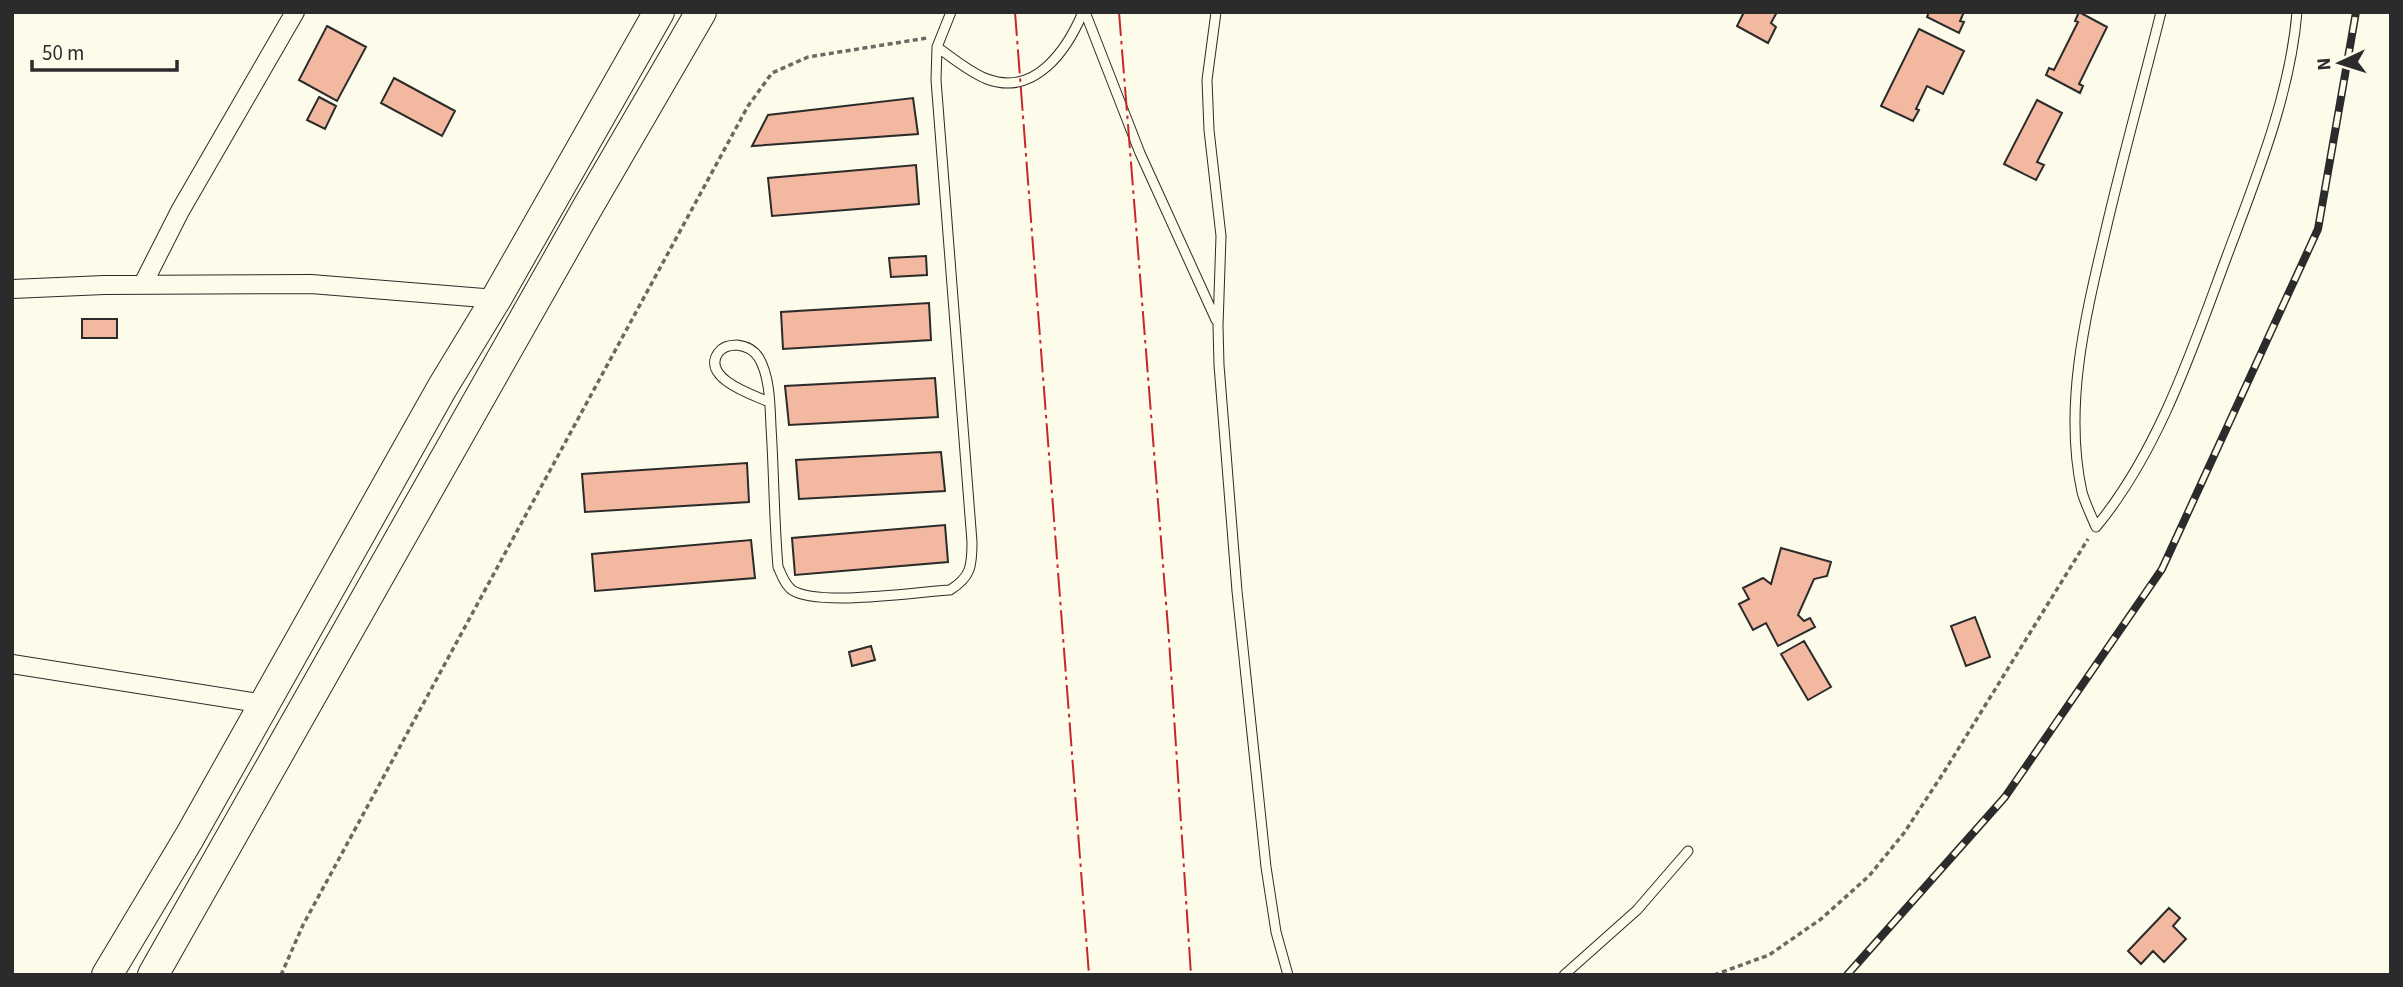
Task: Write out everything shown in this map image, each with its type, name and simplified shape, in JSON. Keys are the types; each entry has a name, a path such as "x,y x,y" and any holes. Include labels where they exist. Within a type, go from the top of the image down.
{"highway":[{"path":"107,975 265,704 442,388 496,299 659,12"},
{"path":"153,975 579,222 701,12"}],"street":[{"path":"143,284 180,211 295,12"},
{"path":"12,289 143,284 311,284 496,299"},
{"path":"12,664 265,704"}],"lane":[{"path":"769,401 736,387 721,376 715,365 716,356 721,349 730,345 749,348 758,356 764,370 769,401 778,567 791,589 804,595 832,598 950,590 961,583 972,562 972,542 936,80 937,47 951,12"},
{"path":"937,47 989,80 1011,82 1032,77 1050,65 1074,33 1084,12"},
{"path":"1084,12 1140,153 1218,326"},
{"path":"1216,12 1207,80 1209,130 1221,236 1218,326 1237,591 1266,867 1276,932 1288,975"},
{"path":"2161,12 2093,282 2080,358 2076,407 2077,454 2083,494 2095,527 2112,507 2157,430 2201,327 2269,140 2294,48 2297,12"},
{"path":"1564,975 1637,910 1688,851"}],"path":[{"path":"281,975 303,925 748,106 772,73 808,57 940,36"},
{"path":"1714,975 1769,956 1821,919 1869,876 1904,833 1944,772 2095,527"}],"building":[{"path":"1744,12 1777,12 1771,23 1776,27 1768,43 1737,26"},
{"path":"1929,12 1964,12 1960,21 1964,22 1959,33 1927,17"},
{"path":"2079,12 2107,27 2079,84 2083,86 2080,93 2046,75 2049,68 2054,70 2078,22 2075,21"},
{"path":"327,26 366,47 337,101 299,80"},
{"path":"1919,29 1964,51 1943,94 1927,86 1913,121 1881,106"},
{"path":"394,78 455,111 442,136 381,103"},
{"path":"319,97 336,106 325,129 307,120"},
{"path":"913,98 918,134 752,146 768,115"},
{"path":"2037,100 2062,113 2037,162 2044,165 2036,180 2004,164"},
{"path":"916,165 919,204 772,216 768,178"},
{"path":"926,256 927,275 891,277 889,258"},
{"path":"929,303 931,340 783,349 781,312"},
{"path":"82,319 117,319 117,338 82,338"},
{"path":"935,378 938,417 789,425 785,386"},
{"path":"941,452 945,491 799,499 796,460"},
{"path":"747,463 749,502 585,512 582,474"},
{"path":"945,525 948,562 795,575 792,538"},
{"path":"751,540 755,578 595,591 592,554"},
{"path":"1781,548 1831,562 1827,576 1814,579 1798,615 1804,621 1810,618 1815,627 1778,646 1766,623 1753,630 1739,604 1749,599 1743,588 1763,578 1771,584"},
{"path":"1975,617 1990,657 1966,666 1951,626"},
{"path":"1804,641 1831,687 1808,700 1781,654"},
{"path":"871,646 875,660 852,666 849,652"},
{"path":"2169,908 2180,918 2173,926 2186,939 2164,962 2153,951 2141,964 2128,951"}],"railway":[{"path":"1847,975 2005,797 2162,569 2318,229 2356,12"}],"power":[{"path":"1015,12 1089,975"},
{"path":"1119,12 1169,640 1191,975"}]}
